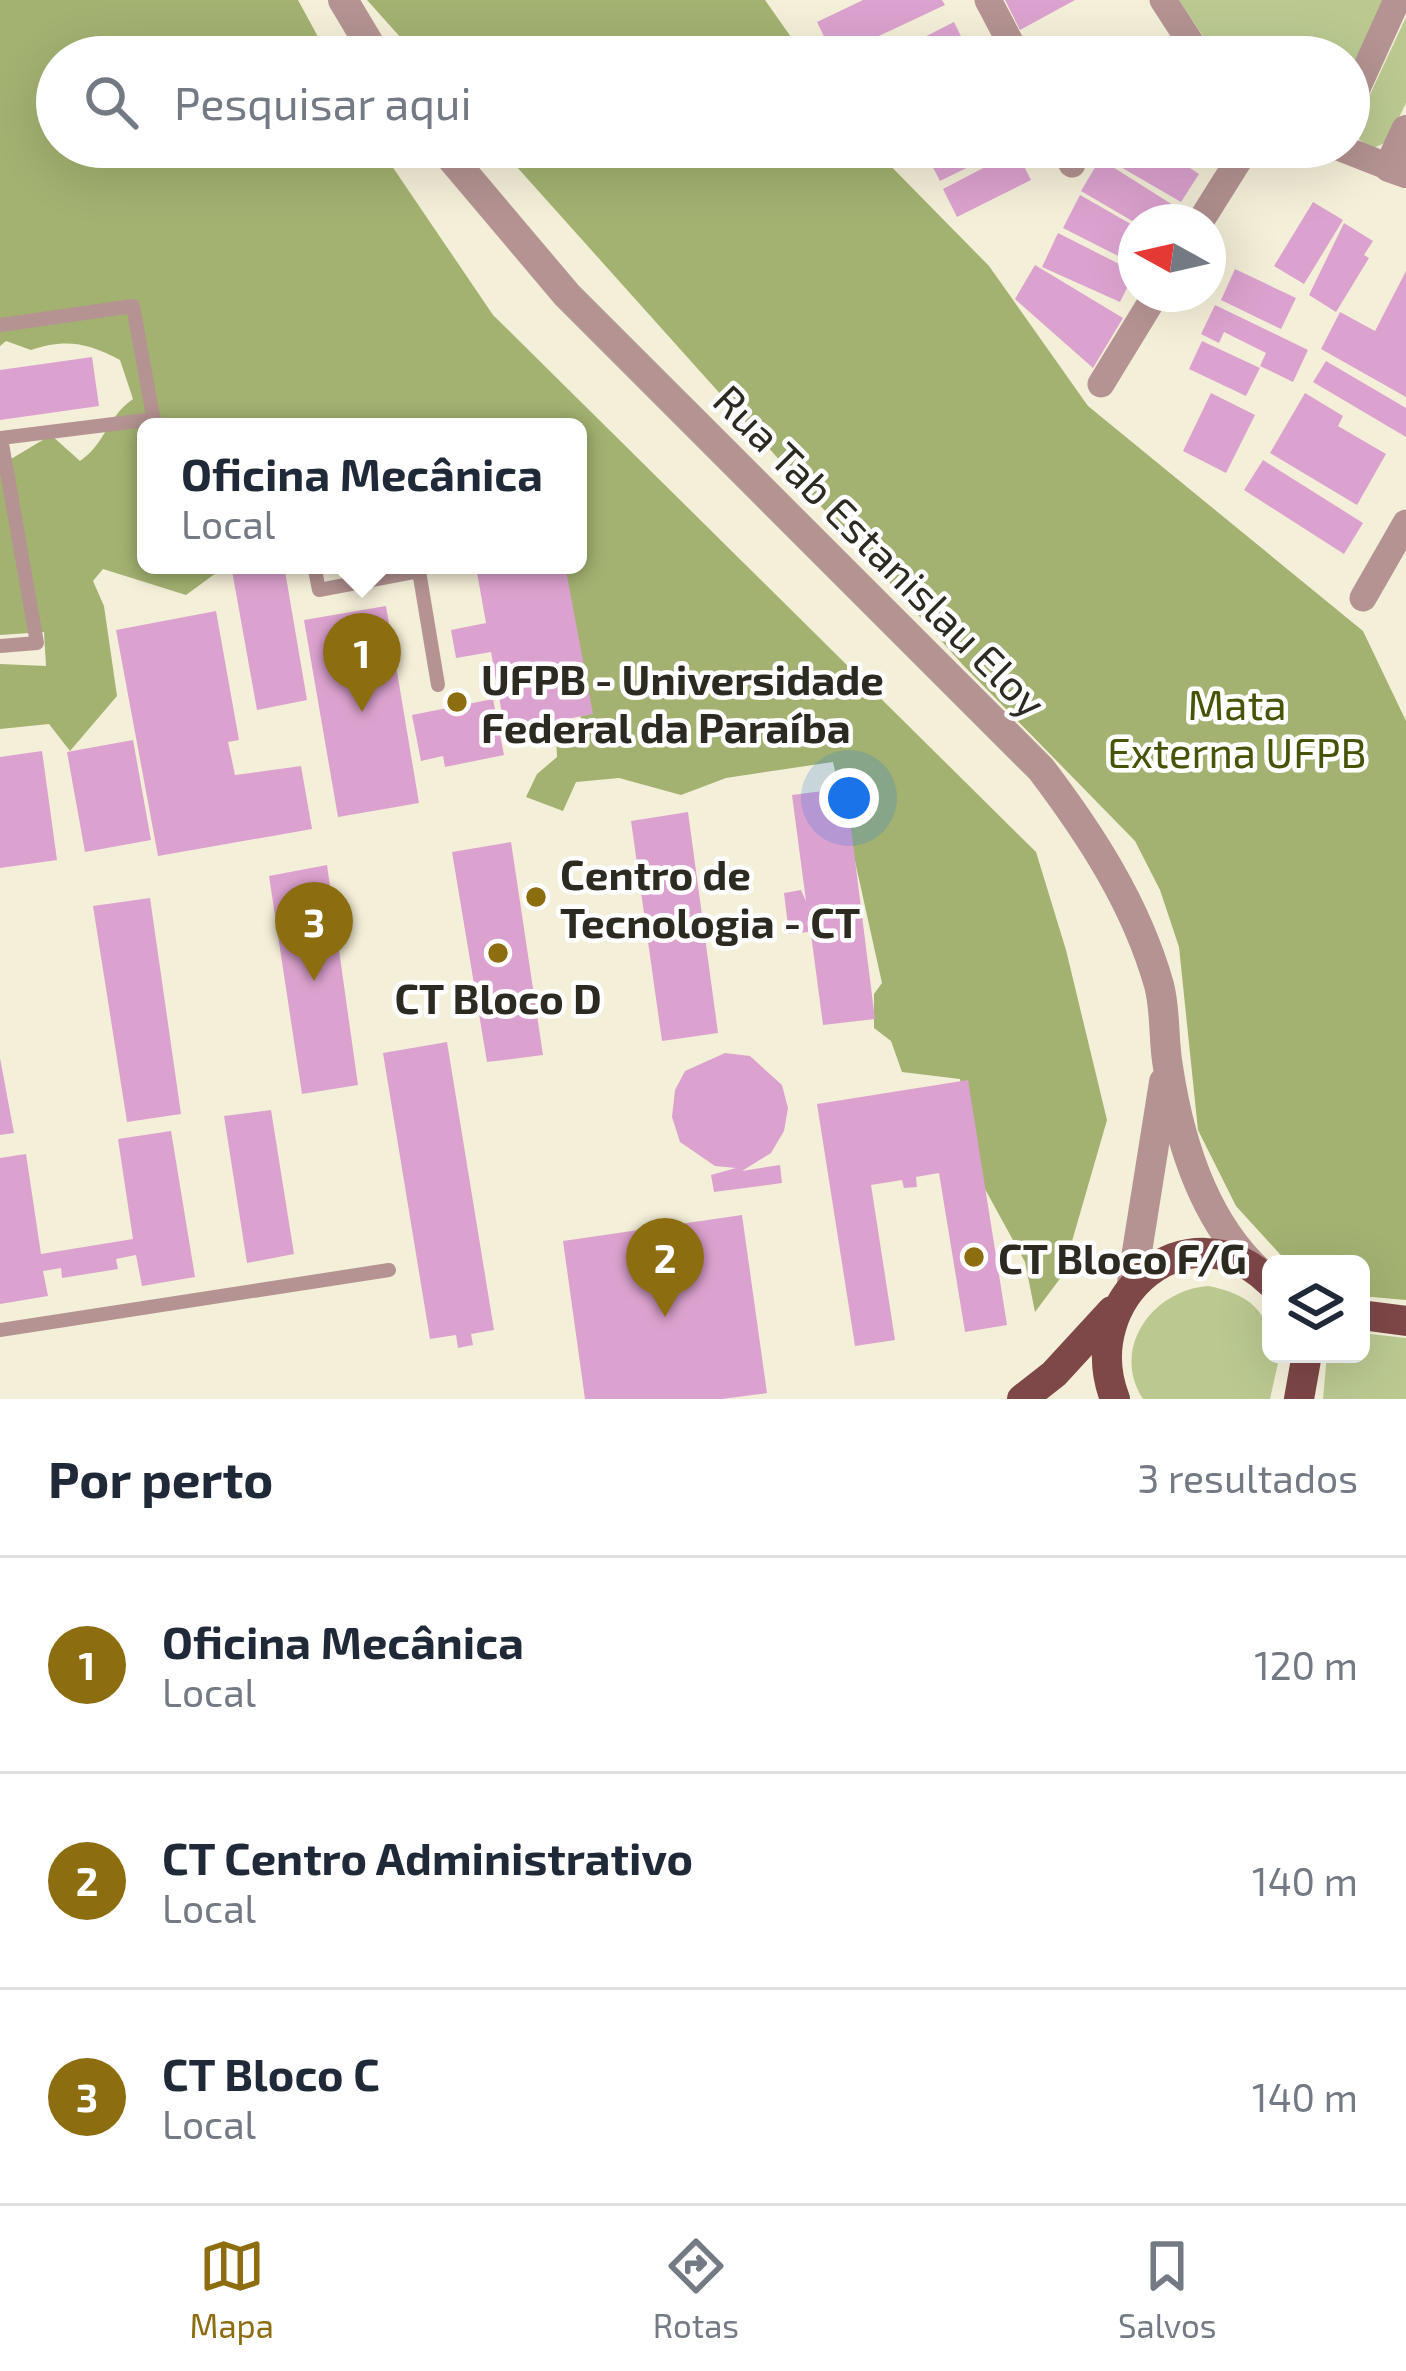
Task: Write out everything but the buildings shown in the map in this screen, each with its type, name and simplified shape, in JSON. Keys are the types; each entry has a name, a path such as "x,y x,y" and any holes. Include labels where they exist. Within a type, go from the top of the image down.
{"main road":[{"path":"1022,1399 1054,1374 1156,1264 1209,1254 1262,1277"},
{"path":"1115,1399 1106,1350 1126,1292"},
{"path":"1370,1316 1406,1321"},
{"path":"1299,1399 1305,1363"}],"street":[{"path":"344,0 365,36"},
{"path":"988,0 1007,36"},
{"path":"1163,0 1186,36"},
{"path":"1370,60 1397,0"},
{"path":"1398,170 1406,130"},
{"name":"Rua Tab Estanislau Eloy","path":"460,168 567,295 1041,769 1092,836 1132,914 1160,988 1180,1131 1231,1246 1262,1274"},
{"path":"1211,204 1233,168"},
{"path":"1101,384 1145,312"},
{"path":"1363,598 1406,523"},
{"name":"Rua Tab Estanislau Eloy","path":"1126,1292 1167,1064"}],"lane":[{"path":"0,325 133,306 153,418"},
{"path":"0,646 37,643 1,438 137,425"},
{"path":"316,574 319,590 403,574"},
{"path":"420,574 438,685"},
{"path":"0,1330 389,1270"}],"green space":[{"path":"0,0 298,0 318,36 36,36 36,168 393,168 493,315 1036,852 1066,950 1107,1120 1062,1276 1035,1312 1025,1262 974,1169 960,1079 902,1072 891,1041 874,1028 874,994 882,983 833,762 726,778 681,795 619,778 576,782 563,811 526,797 537,774 557,757 556,735 582,729 565,574 587,574 587,418 137,418 137,574 215,574 186,595 103,569 93,581 104,606 117,696 70,751 49,724 0,729 0,664 46,666 44,632 0,635 0,458 11,459 51,435 80,461 133,399 120,360 98,350 66,343 31,350 6,341 0,346"},
{"path":"367,0 765,0 790,36 399,36"},
{"path":"1179,0 1391,0 1370,46 1370,36 1203,36"},
{"path":"1406,17 1406,103 1387,142 1371,149 1370,95"},
{"name":"Mata Externa UFPB","path":"518,168 893,168 989,266 1088,406 1363,631 1406,721 1406,1300 1370,1297 1370,1255 1281,1255 1236,1206 1198,1130 1179,947 1160,890 1135,841 963,665"},
{"path":"1208,1286 1235,1294 1262,1316 1262,1363 1278,1363 1270,1399 1143,1399 1132,1360 1142,1325 1170,1298"},
{"path":"1370,1334 1406,1338 1406,1399 1323,1399 1326,1363 1370,1363"}],"place":[{"name":"UFPB - Universidade Federal da Paraíba","path":"457,702"},
{"name":"Oficina Mecânica","path":"362,712"},
{"name":"Centro de Tecnologia - CT","path":"536,897"},
{"name":"CT Bloco D","path":"498,953"},
{"name":"CT Bloco C","path":"314,981"},
{"name":"CT Bloco F/G","path":"974,1257"},
{"name":"CT Centro Administrativo","path":"665,1317"}]}
